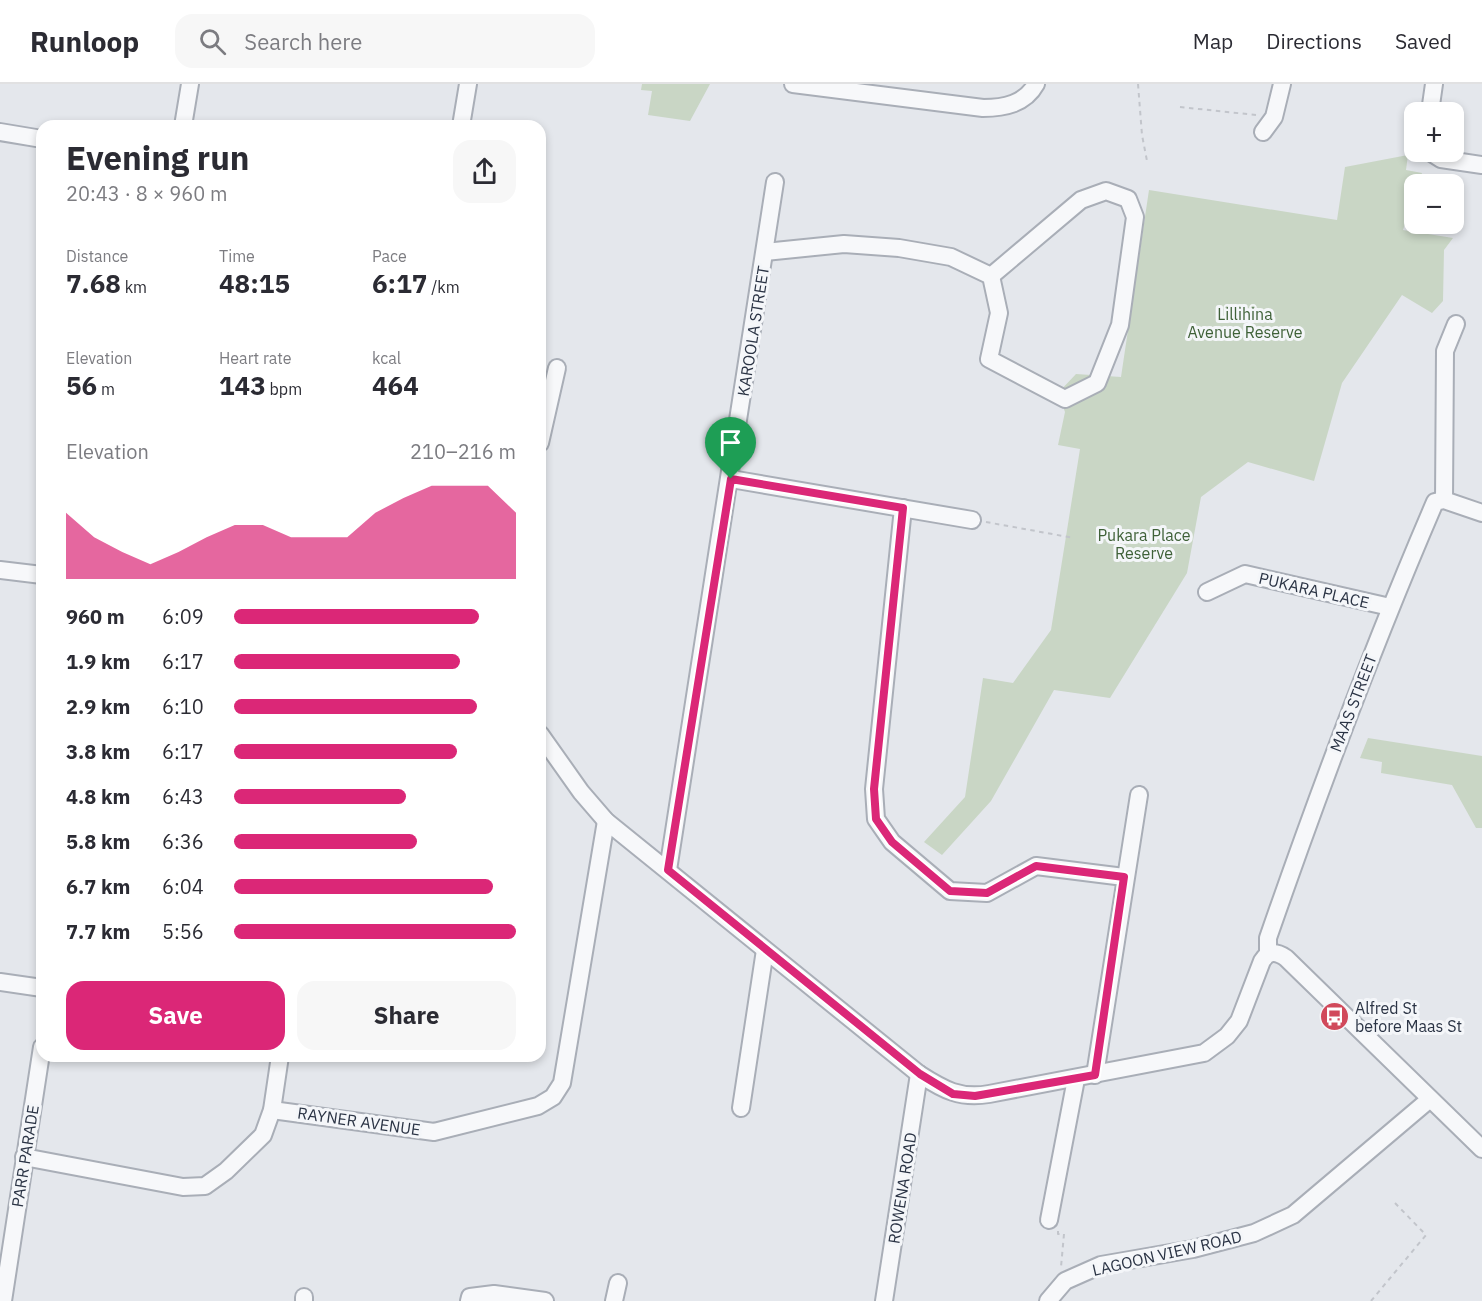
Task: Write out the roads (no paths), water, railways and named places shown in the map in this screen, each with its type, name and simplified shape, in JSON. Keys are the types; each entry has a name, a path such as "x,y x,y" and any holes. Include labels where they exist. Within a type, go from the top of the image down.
{"street":[{"path":"184,120 190,84"},
{"path":"462,120 468,84"},
{"path":"794,84 983,108 1006,107 1031,94 1036,84"},
{"path":"1263,132 1274,117 1282,84"},
{"path":"1431,102 1434,84"},
{"path":"0,132 36,138"},
{"path":"1462,162 1482,165"},
{"name":"KAROOLA STREET","path":"668,870 731,479 775,182"},
{"path":"1106,191 1128,199 1135,217 1120,325 1097,383 1065,399 1042,389 989,359 999,313 991,276 1081,200 1106,191"},
{"path":"765,252 844,244 899,248 951,257 991,276"},
{"path":"1456,324 1445,351 1444,500 1482,513"},
{"path":"546,417 557,368"},
{"path":"731,479 972,520"},
{"name":"MAAS STREET","path":"546,742 581,792 606,821 920,1074 945,1091 964,1096 1076,1079 1189,1058 1213,1048 1239,1021 1262,961 1268,954 1268,938 1326,771 1390,607 1435,502 1444,500"},
{"path":"903,508 874,789 876,819 892,842 950,891 987,893 1036,866 1124,877"},
{"path":"0,570 36,574"},
{"name":"PUKARA PLACE","path":"1207,592 1245,574 1390,607"},
{"path":"1095,1075 1124,877 1139,795"},
{"name":"RAYNER AVENUE","path":"272,1110 434,1131 538,1106 553,1097 562,1083 606,821"},
{"path":"741,1108 765,950"},
{"path":"1268,954 1275,952 1286,958 1482,1149"},
{"path":"0,982 36,987"},
{"name":"PARR PARADE","path":"3,1301 40,1062"},
{"path":"24,1157 183,1187 205,1186 226,1171 263,1135 272,1110 279,1062"},
{"name":"ROWENA ROAD","path":"884,1301 920,1074"},
{"path":"1048,1220 1076,1079"},
{"name":"LAGOON VIEW ROAD","path":"1048,1301 1065,1281 1101,1265 1193,1249 1254,1233 1293,1215 1430,1099"},
{"path":"614,1301 618,1283"},
{"path":"470,1299 494,1294 544,1301"}],"place":[{"name":"Alfred St before Maas St","path":"1334,1017"}],"park label":[{"name":"Lillihina Avenue Reserve","path":"1245,323"},
{"name":"Pukara Place Reserve","path":"1144,544"}]}
